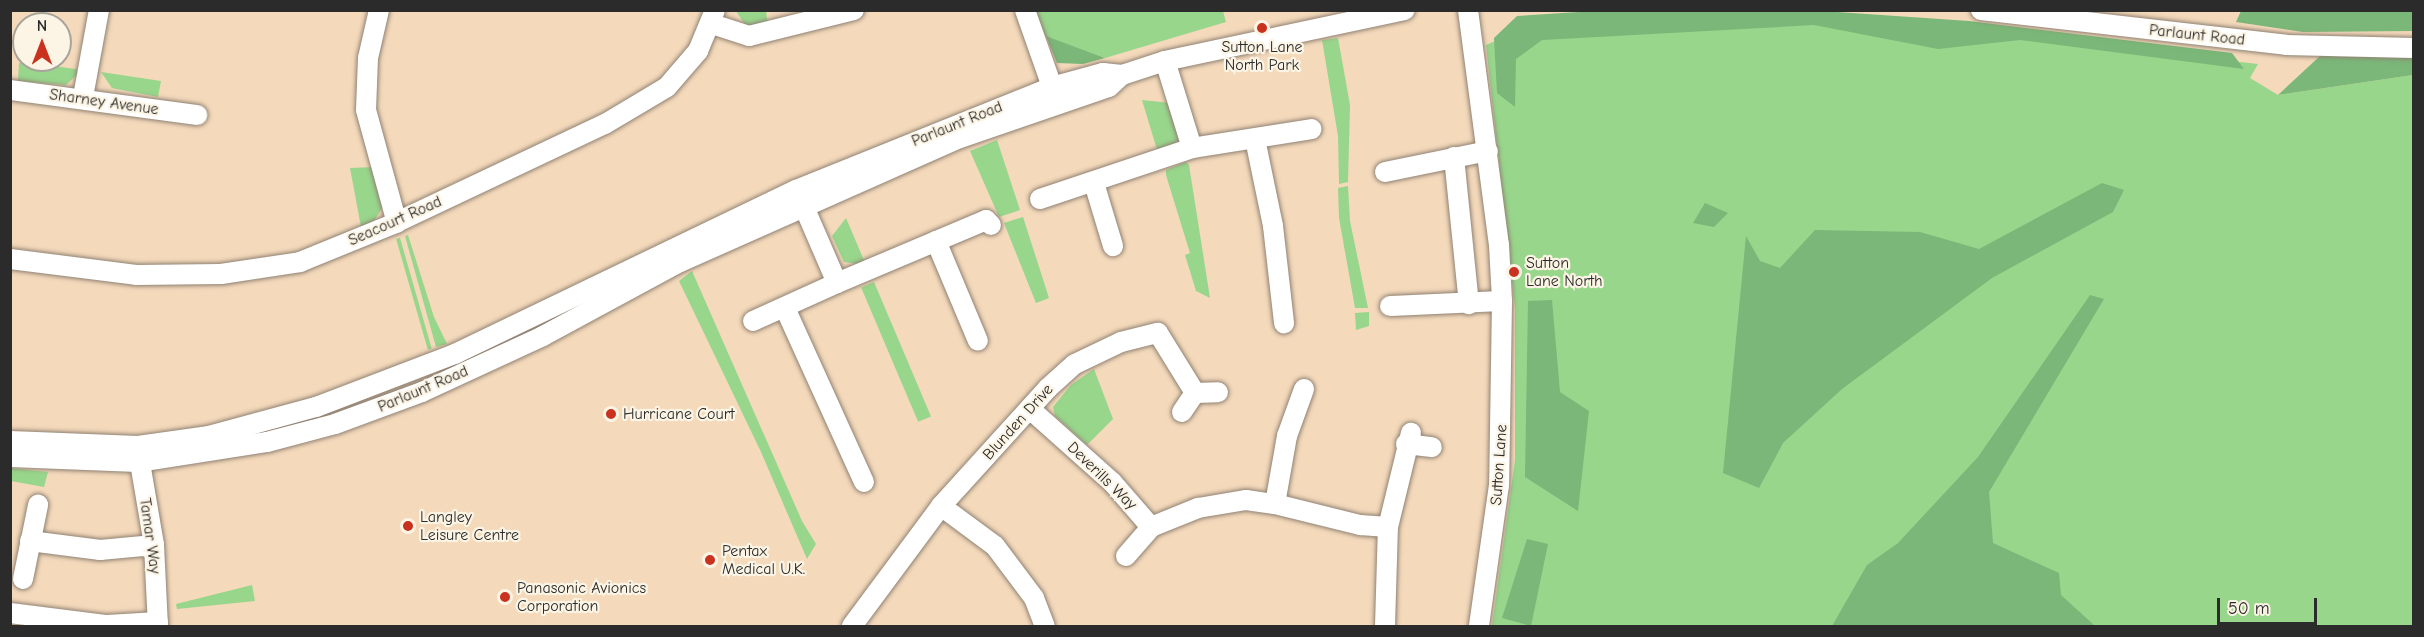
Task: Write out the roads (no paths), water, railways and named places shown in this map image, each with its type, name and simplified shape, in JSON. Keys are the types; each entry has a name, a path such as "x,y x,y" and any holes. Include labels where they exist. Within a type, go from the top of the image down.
{"street":[{"path":"83,98 99,10"},
{"path":"380,10 368,58 366,110 397,222"},
{"path":"713,17 749,36 854,10"},
{"path":"1024,10 1055,95"},
{"name":"Parlaunt Road","path":"10,457 138,454 267,442 335,424 422,392 800,197 1104,74 1122,75 1165,61 1405,10"},
{"name":"Sutton Lane","path":"1468,10 1488,151 1502,301 1499,485 1479,627"},
{"name":"Parlaunt Road","path":"1981,10 2286,45 2414,48"},
{"name":"Seacourt Road","path":"10,259 136,275 220,274 300,262 397,222 605,124 667,87 698,51 713,17"},
{"path":"1165,61 1192,148"},
{"name":"Sharney Avenue","path":"10,90 197,115"},
{"path":"1040,199 1094,183 1192,148 1255,140 1312,129"},
{"path":"1255,140 1273,226 1284,323"},
{"path":"1385,172 1488,151"},
{"path":"1454,157 1469,304"},
{"path":"1094,183 1113,246"},
{"path":"800,197 837,283"},
{"path":"753,321 986,220 991,225"},
{"path":"936,241 978,341"},
{"path":"1390,306 1502,301"},
{"path":"785,308 864,482"},
{"name":"Blunden Drive","path":"852,627 941,506 1030,409 1075,364 1121,342 1158,333 1195,393"},
{"path":"1275,504 1287,436 1304,389"},
{"path":"1182,412 1195,393 1218,392"},
{"name":"Deverills Way","path":"1030,409 1112,482 1151,527"},
{"path":"1385,627 1388,527 1409,438 1432,447"},
{"name":"Parlaunt Road","path":"10,441 138,454"},
{"name":"Tamar Way","path":"138,454 154,546 158,624"},
{"path":"1126,556 1151,527 1198,508 1246,500 1275,504 1360,525 1388,527"},
{"path":"23,579 38,505"},
{"path":"941,506 995,546 1034,598 1045,627"},
{"path":"30,541 100,550 154,546"},
{"path":"10,613 107,625 158,624"}],"place":[{"name":"Sutton Lane North Park","path":"1262,28"},
{"name":"Sutton Lane North","path":"1514,272"},
{"name":"Hurricane Court","path":"611,414"},
{"name":"Langley Leisure Centre","path":"408,526"},
{"name":"Pentax Medical U.K.","path":"710,560"},
{"name":"Panasonic Avionics Corporation","path":"505,597"}]}
